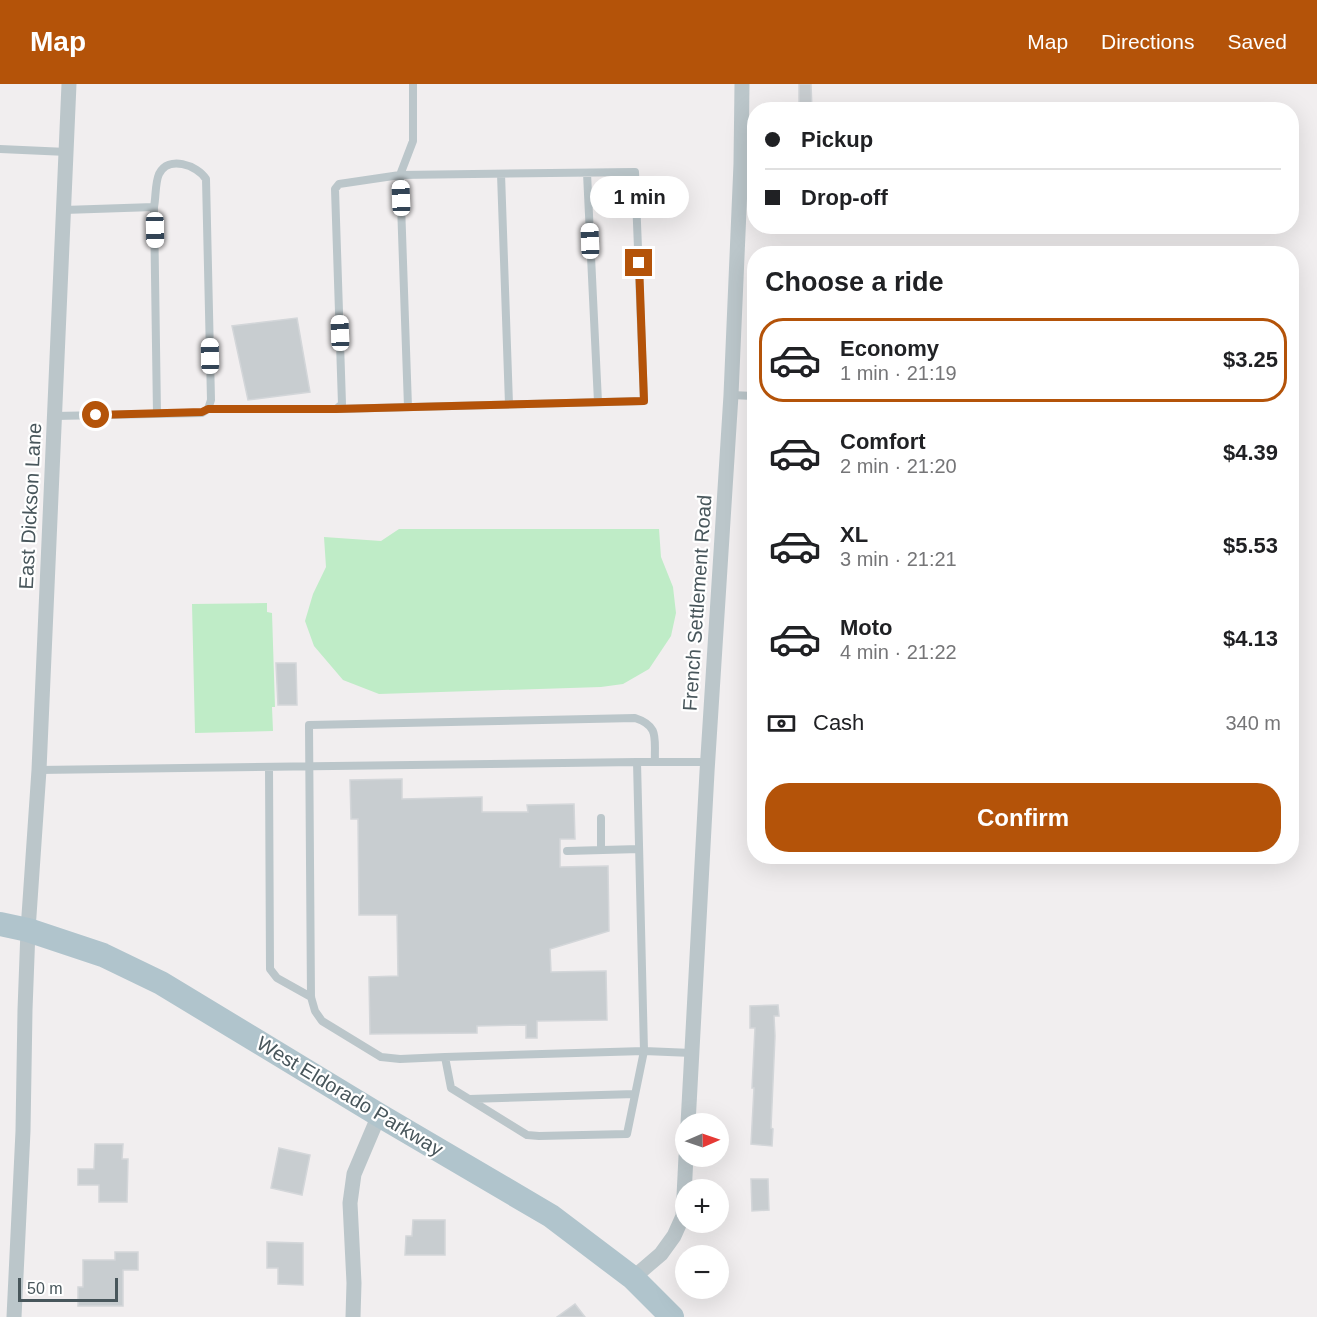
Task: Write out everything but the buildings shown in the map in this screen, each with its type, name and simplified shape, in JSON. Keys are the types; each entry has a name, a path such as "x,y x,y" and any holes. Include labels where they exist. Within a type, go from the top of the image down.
{"main road":[{"name":"West Eldorado Parkway","path":"0,924 28,930 104,955 161,983 551,1216 633,1278 672,1317"}],"street":[{"name":"East Dickson Lane","path":"14,1317 23,1131 28,930 39,770 69,84"},
{"name":"French Settlement Road","path":"689,1113 707,762 731,395 741,164 742,84"},
{"path":"354,1317 350,1203 354,1174 379,1115"},
{"path":"633,1278 661,1254 674,1236 683,1216 685,1167"}],"lane":[{"path":"408,407 400,175 413,141 413,84"},
{"path":"0,149 67,152"},
{"path":"157,414 154,207 158,176 163,168 173,164 190,165 202,173 206,179 211,400 208,409"},
{"path":"587,172 598,402"},
{"path":"55,416 202,412 208,409 336,409 644,401 635,172 400,175 339,184 336,189 342,404 336,409"},
{"path":"501,174 509,404"},
{"path":"64,210 154,207"},
{"path":"731,395 747,396"},
{"path":"655,762 654,731 646,722 635,718 309,725 311,997 315,1011 322,1021 381,1057 400,1059 644,1051 692,1053"},
{"path":"445,1057 451,1088 527,1135 627,1134 644,1051 637,762"},
{"path":"39,770 707,762"},
{"path":"269,766 270,969 277,978 311,997"},
{"path":"601,818 601,850"},
{"path":"567,851 639,849"},
{"path":"469,1099 635,1094"}],"green space":[{"path":"399,529 659,529 661,557 673,587 676,613 671,636 649,669 623,684 601,687 379,694 343,680 314,646 305,621 313,594 326,567 324,537 381,541"},
{"path":"267,603 267,612 272,613 275,707 272,707 273,731 195,733 192,604"}],"route":[{"path":"96,415 202,412 208,409 336,409 644,401 639,263"}]}
